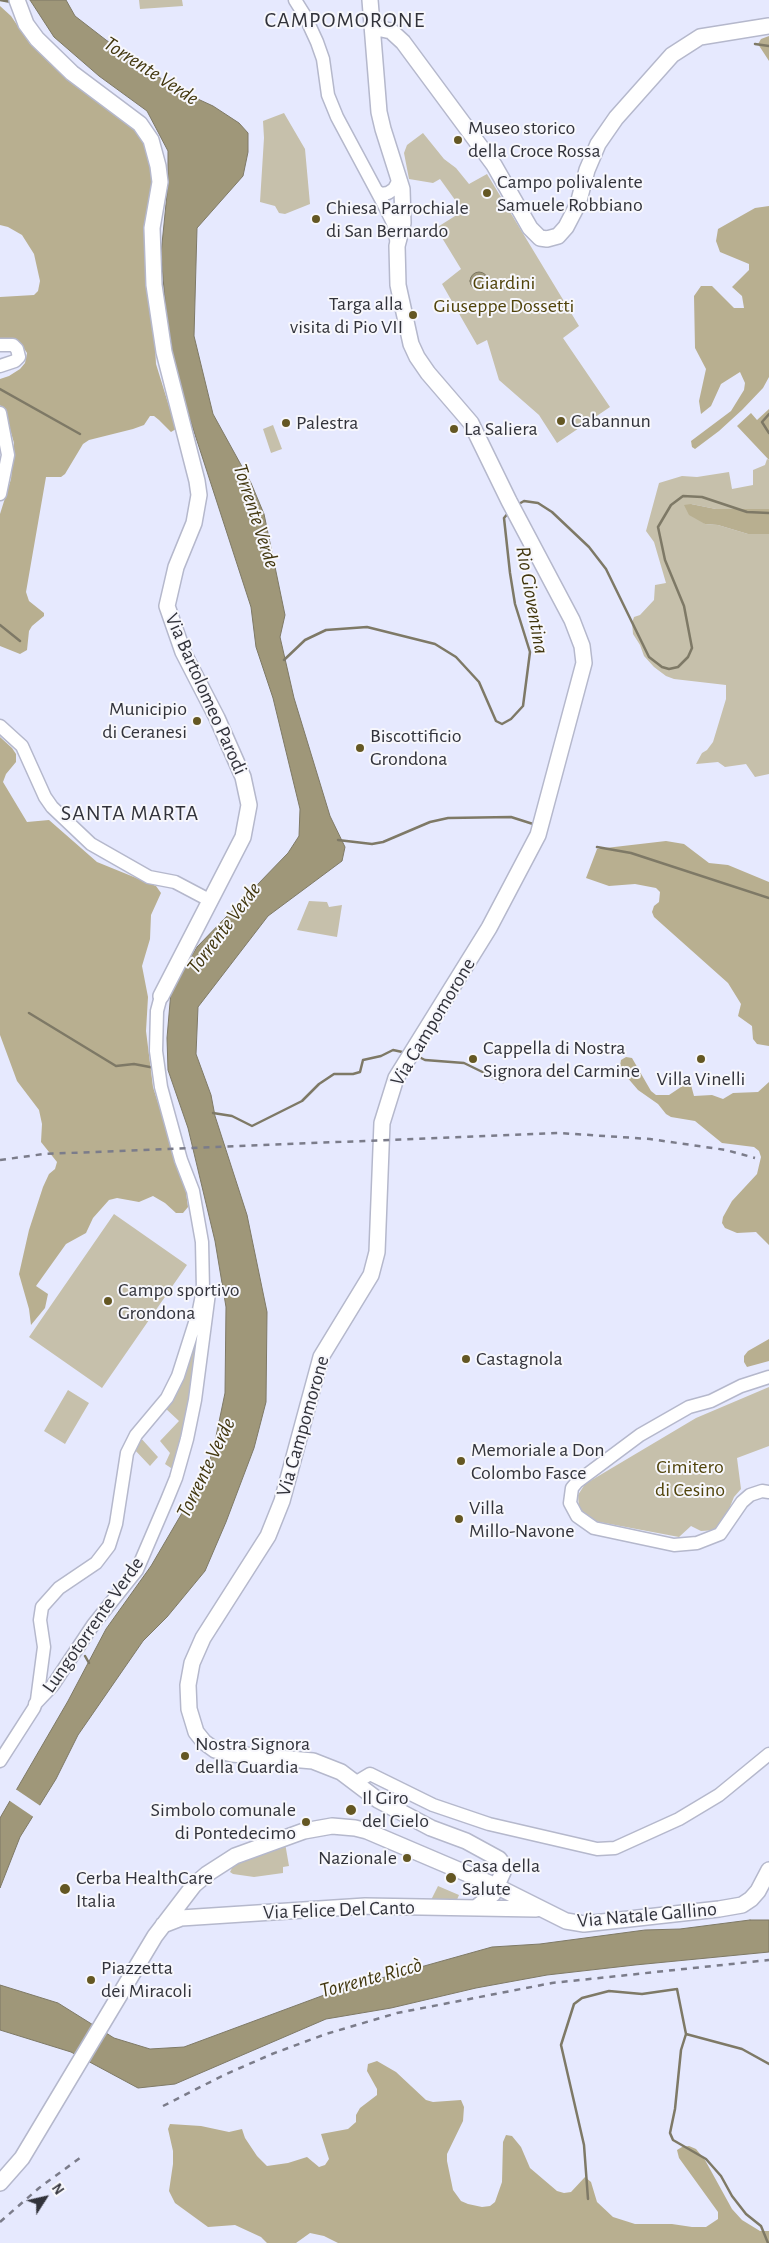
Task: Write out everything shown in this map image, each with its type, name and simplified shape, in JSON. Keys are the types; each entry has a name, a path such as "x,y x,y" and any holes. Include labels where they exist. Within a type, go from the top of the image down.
{"main road":[{"name":"Via Bartolomeo Parodi","path":"17,0 26,24 37,39 72,73 140,124 147,132 155,150 160,182 152,228 154,285 164,352 193,464 199,495 194,522 176,567 167,606 183,652 217,718 243,777 249,805 243,837 161,996"},
{"name":"Via Campomorone","path":"370,0 379,112 401,185 403,222 397,246 398,291 414,350 428,373 471,423 579,637 584,663 538,835 499,912 396,1078 382,1123 378,1252 371,1275 321,1357 282,1500 268,1536 203,1638 192,1662 188,1685 189,1709 196,1732 204,1742 215,1750 232,1754 313,1761 342,1772 378,1800 431,1828 466,1842 499,1860 502,1863 503,1872 496,1886"},
{"path":"372,26 391,31 403,42 494,165 530,228 540,238 547,239 558,236 578,204 598,144 616,118 672,55 700,37 769,26"},
{"name":"Via Natale Gallino","path":"0,2183 22,2158 101,2024 162,1926 194,1886 207,1874 235,1856 297,1834 319,1828 342,1826 367,1831 496,1886 566,1921 584,1924 731,1908 742,1905 758,1891 769,1870"},
{"path":"477,1907 490,1898 496,1886"},
{"name":"Via Felice Del Canto","path":"162,1926 180,1918 365,1906 541,1909"}],"street":[{"path":"295,0 317,42 323,59 328,95 337,118 393,223 397,246"},
{"path":"377,191 381,194 388,193 401,185"},
{"path":"0,345 13,345 19,355 15,361 0,366"},
{"path":"0,413 8,454 0,494"},
{"path":"0,726 22,746 45,797 52,807 90,844 149,877 175,882 211,901"},
{"name":"Via Bartolomeo Parodi","path":"161,996 155,1031 161,1087 181,1160 193,1190 203,1250"},
{"path":"0,1761 37,1702 44,1647 40,1620 42,1607 59,1588 96,1563 109,1546 116,1524 127,1453 136,1435 167,1398 178,1376 199,1310 203,1290 203,1250"},
{"name":"Lungotorrente Verde","path":"37,1702 54,1685 93,1625 137,1570 176,1478 188,1439 210,1299 203,1250"},
{"path":"769,1377 741,1386 711,1401 689,1407 640,1436 577,1482 570,1495 572,1510 594,1528 674,1545 698,1543 720,1534 742,1502 750,1496 769,1492"},
{"path":"355,1783 370,1774 434,1805 489,1824 597,1849 615,1848 679,1818 719,1795 769,1754"}],"green space":[{"path":"139,0 182,0 183,6 140,9"},
{"path":"284,113 305,149 310,204 285,214 279,213 275,206 260,202 264,138 263,121"},
{"name":"Giardini Giuseppe Dossetti","path":"423,133 444,159 456,168 469,184 487,174 579,326 563,338 610,407 557,443 539,415 499,380 487,340 477,345 442,284 461,269 436,228 463,211 440,179 433,183 409,179 404,153 407,145"},
{"path":"273,425 282,449 271,453 263,429"},
{"path":"767,459 769,460 769,509 716,509 691,504 705,524 718,525 748,534 769,534 769,774 755,777 746,764 725,767 718,762 696,764 702,753 713,742 726,699 726,685 674,679 666,676 644,656 633,634 632,623 634,617 640,615 654,600 655,585 666,583 654,542 646,531 659,483 682,476 697,477 729,472 732,489 753,485 753,470 765,465"},
{"path":"309,901 327,902 329,907 342,905 337,937 297,930"},
{"name":"Campo sportivo Grondona","path":"114,1214 187,1265 102,1388 29,1337"},
{"path":"202,1310 194,1394 174,1470 165,1464 170,1453 160,1441 179,1421 164,1407"},
{"name":"Cimitero di Cesino","path":"769,1387 769,1446 737,1458 741,1489 734,1497 723,1524 717,1530 701,1531 691,1526 679,1537 594,1521 588,1519 579,1509 578,1495 585,1484 696,1418"},
{"path":"68,1390 89,1403 65,1444 44,1431"},
{"path":"139,1436 158,1457 150,1466 133,1448"},
{"path":"285,1843 289,1866 283,1867 283,1873 254,1877 230,1872 233,1866 253,1855"},
{"path":"438,1886 459,1895 456,1902 431,1900"}],"shaded area":[{"path":"0,6 11,16 30,44 139,129 147,147 153,177 148,221 156,364 176,429 171,432 154,416 150,416 144,425 89,440 83,444 65,474 61,477 46,477 26,592 29,601 44,613 44,616 32,626 29,631 27,650 20,654 0,646 0,514 11,479 14,443 6,415 0,405 0,379 20,369 25,363 27,353 21,344 13,339 0,339 0,297 34,295 38,291 40,281 34,254 22,235 0,225"},
{"path":"769,36 769,61 758,44 761,39"},
{"path":"769,206 769,377 763,388 742,410 695,449 692,447 691,441 731,411 744,390 745,383 740,372 721,384 711,406 701,414 699,401 706,369 695,348 694,296 701,286 712,286 734,308 744,308 742,296 732,287 749,270 749,264 720,252 716,241 718,229 755,208"},
{"path":"769,409 769,460 737,426 751,413 757,420"},
{"path":"691,504 716,509 769,509 769,534 748,534 718,525 705,524 689,515 684,505"},
{"path":"0,737 16,754 16,762 6,774 3,782 27,822 49,820 97,862 156,886 161,893 151,915 150,939 142,966 148,997 146,1031 153,1087 186,1192 188,1207 183,1213 176,1213 165,1203 153,1196 139,1202 117,1198 109,1200 93,1218 86,1233 66,1244 36,1286 48,1294 45,1308 31,1325 29,1309 19,1274 29,1230 43,1187 49,1174 55,1169 57,1162 41,1142 42,1124 39,1110 17,1081 0,1035"},
{"path":"666,841 684,844 709,863 728,865 769,882 769,1046 757,1044 753,1039 752,1026 738,1016 741,1004 728,983 654,917 652,912 654,906 659,902 660,892 656,888 635,884 609,886 586,878 597,849"},
{"path":"626,1057 632,1058 651,1091 656,1095 669,1095 684,1085 691,1085 694,1096 712,1095 723,1099 733,1093 758,1092 769,1082 769,1245 756,1232 737,1233 725,1228 722,1223 723,1217 732,1201 757,1174 761,1157 759,1151 754,1147 722,1143 695,1121 671,1117 666,1114 658,1104 638,1090 626,1076 620,1066 621,1060"},
{"path":"769,1339 769,1361 747,1367 744,1362 744,1356 748,1351"},
{"path":"377,2061 396,2072 426,2100 433,2102 461,2100 464,2107 463,2121 447,2154 447,2161 453,2190 461,2201 482,2207 490,2206 495,2202 502,2182 503,2142 506,2135 512,2136 521,2147 530,2168 557,2191 571,2192 585,2177 591,2182 597,2202 613,2217 635,2224 672,2224 706,2227 718,2219 718,2212 679,2158 677,2150 689,2146 696,2149 705,2160 732,2209 742,2220 760,2231 769,2231 769,2243 338,2243 324,2236 310,2233 296,2243 267,2243 261,2237 235,2225 208,2227 175,2203 169,2191 173,2164 173,2151 168,2129 170,2124 201,2126 229,2132 242,2129 245,2138 257,2156 267,2166 288,2163 307,2157 319,2167 325,2165 329,2159 321,2134 348,2129 356,2122 356,2115 360,2108 377,2095 377,2089 367,2071 368,2064"}],"water":[{"name":"Torrente Verde","path":"30,0 66,0 75,16 106,40 176,89 213,106 239,123 248,133 248,152 243,176 197,228 194,336 213,414 251,483 264,514 285,615 280,637 294,698 330,816 345,847 342,861 268,916 198,1007 196,1054 211,1095 215,1116 247,1215 267,1312 266,1402 254,1448 205,1571 167,1617 143,1641 78,1735 56,1779 20,1837 0,1888 0,1818 68,1701 106,1629 151,1566 206,1472 214,1446 225,1393 226,1307 215,1241 188,1128 168,1070 167,1038 171,991 197,947 288,853 299,836 300,809 273,698 256,647 251,607 176,376 166,312 161,254 168,184 168,151 147,111 99,76 54,37"},
{"path":"475,272 483,272 488,277 486,288 475,290 470,285 470,277"},
{"path":"750,1920 769,1920 769,1952 547,1975 476,1988 391,2008 326,2019 175,2084 138,2088 71,2052 0,2030 0,1985 58,2003 114,2038 150,2049 184,2047 335,1991 492,1947 540,1944 645,1930 680,1929"}],"pier":[{"path":"14,1788 42,1807 35,1818 7,1799"}],"waterway":[{"path":"0,0 11,2"},
{"path":"755,44 769,46"},
{"path":"0,389 80,434"},
{"name":"Rio Gioventina","path":"769,414 762,422 769,433"},
{"name":"Rio Gioventina","path":"517,505 524,501 538,503 552,512 589,547 606,569 649,657 662,667 669,669 678,667 688,657 692,648 684,606 665,560 658,527 671,505 683,496 702,497 747,512 769,513"},
{"name":"Rio Gioventina","path":"284,660 305,640 326,630 367,627 435,644 456,657 479,682 496,721 502,724 511,719 523,706 530,652 515,604 510,573 504,518 509,512"},
{"path":"0,625 20,641"},
{"path":"338,840 372,844 383,842 430,822 448,818 511,817 533,824"},
{"path":"597,847 631,853 769,898"},
{"path":"29,1013 116,1066 134,1064 155,1068"},
{"path":"213,1113 232,1116 252,1126 302,1101 319,1084 334,1074 360,1072 363,1060 381,1056 393,1050 407,1053"},
{"path":"417,1056 425,1060 464,1063 503,1082"},
{"path":"85,1656 89,1663"},
{"path":"677,1989 686,2034 681,2050 675,2109 670,2133 673,2140 706,2159 721,2176 732,2196 746,2214 761,2226 768,2243"},
{"path":"588,2199 584,2145 561,2045 574,2004 582,1998 609,1991 642,1994 677,1989"},
{"path":"686,2034 742,2049 769,2064"}],"railway":[{"path":"0,1160 44,1154 559,1133 650,1139 726,1150 755,1158"},
{"path":"163,2106 224,2075 272,2054 326,2034 397,2013 552,1983 769,1960"},
{"path":"0,2222 39,2188 84,2155"}],"place":[{"name":"Museo storico della Croce Rossa","path":"458,140"},
{"name":"Campo polivalente Samuele Robbiano","path":"487,193"},
{"name":"Chiesa Parrochiale di San Bernardo","path":"316,219"},
{"name":"Targa alla visita di Pio VII","path":"413,315"},
{"name":"Cabannun","path":"561,421"},
{"name":"Palestra","path":"286,423"},
{"name":"La Saliera","path":"454,429"},
{"name":"Municipio di Ceranesi","path":"197,721"},
{"name":"Biscottificio Grondona","path":"360,748"},
{"name":"Cappella di Nostra Signora del Carmine","path":"473,1059"},
{"name":"Villa Vinelli","path":"701,1059"},
{"name":"Campo sportivo Grondona","path":"108,1301"},
{"name":"Castagnola","path":"466,1359"},
{"name":"Memoriale a Don Colombo Fasce","path":"461,1461"},
{"name":"Villa Millo-Navone","path":"459,1519"},
{"name":"Nostra Signora della Guardia","path":"185,1756"},
{"name":"Il Giro del Cielo","path":"351,1810"},
{"name":"Simbolo comunale di Pontedecimo","path":"306,1822"},
{"name":"Nazionale","path":"407,1858"},
{"name":"Casa della Salute","path":"451,1878"},
{"name":"Cerba HealthCare Italia","path":"65,1889"},
{"name":"Piazzetta dei Miracoli","path":"91,1980"}],"district":[{"name":"CAMPOMORONE","path":"345,20"},
{"name":"SANTA MARTA","path":"130,813"}],"water label":[{"name":"Torrente Riccò","path":"371,1978"}]}
